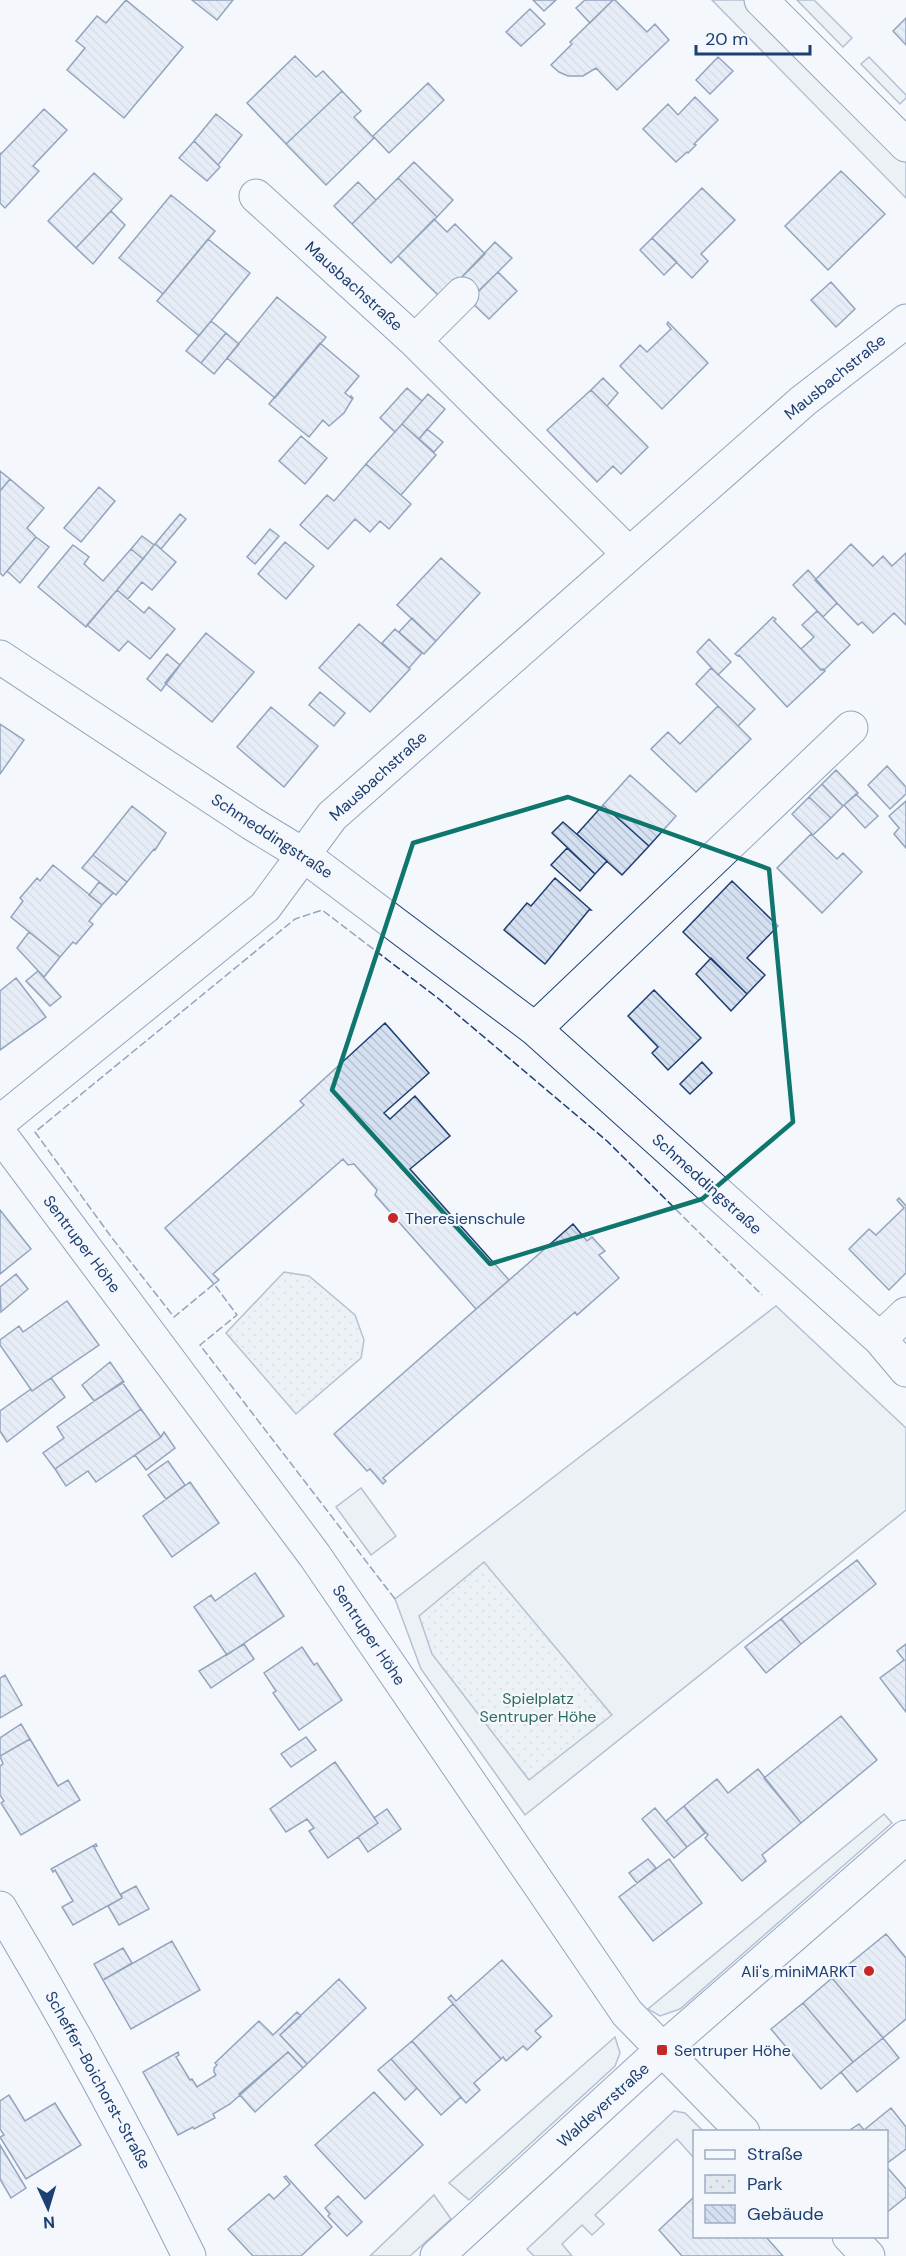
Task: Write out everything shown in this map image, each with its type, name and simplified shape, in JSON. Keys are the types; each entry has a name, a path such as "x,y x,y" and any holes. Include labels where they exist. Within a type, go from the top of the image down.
{"street":[{"path":"761,0 906,145"},
{"name":"Mausbachstraße","path":"256,196 415,341 629,555"},
{"path":"415,341 462,294"},
{"name":"Mausbachstraße","path":"0,1122 265,907 332,816 803,401 906,321"},
{"name":"Schmeddingstraße","path":"0,657 251,823 302,854 535,1029 880,1340 906,1370"},
{"path":"535,1029 851,728"},
{"name":"Sentruper Höhe","path":"0,1134 315,1556 627,2013 741,2130"},
{"path":"880,1340 906,1314"},
{"name":"Waldeyerstraße","path":"437,2256 662,2050 906,1837"},
{"name":"Scheffer-Boichorst-Straße","path":"0,1908 75,2036 149,2173 189,2256"},
{"path":"851,2238 868,2256"}],"highlighted area":[{"path":"568,797 769,869 793,1122 702,1199 490,1264 332,1090 413,843"}],"green space":[{"path":"712,0 749,0 906,161 906,198"},
{"path":"797,0 814,0 852,38 843,47"},
{"path":"869,57 906,95 900,104 861,64"},
{"path":"284,1272 309,1276 355,1315 364,1340 361,1358 296,1414 226,1333"},
{"path":"776,1306 906,1428 906,1510 525,1815 421,1669 395,1599"},
{"name":"Spielplatz Sentruper Höhe","path":"484,1562 612,1715 529,1780 432,1654 419,1616"},
{"path":"884,1814 892,1823 680,2009 660,2016 648,2009"},
{"path":"615,2037 620,2053 615,2066 469,2200 449,2183"},
{"path":"674,2111 685,2113 702,2130 693,2130 693,2157 677,2139 595,2215 604,2224 592,2235 582,2225 562,2244 572,2256 534,2256 527,2249"},
{"path":"434,2195 451,2219 410,2256 370,2256"}],"shaded area":[{"path":"361,1488 396,1536 371,1555 336,1507"}],"building":[{"path":"126,0 183,47 124,118 67,70 85,48 76,41 97,16 106,23"},
{"path":"192,0 233,0 217,20"},
{"path":"533,0 556,0 544,11"},
{"path":"585,0 613,0 590,23 576,8"},
{"path":"613,0 647,32 655,24 669,40 617,90 596,68 583,76 568,76 551,65 572,44 570,42"},
{"path":"530,9 545,24 521,46 506,32"},
{"path":"906,18 906,45 893,31"},
{"path":"295,56 316,77 323,71 342,91 286,144 247,103"},
{"path":"718,57 733,71 710,94 696,80"},
{"path":"428,83 444,100 389,153 373,136"},
{"path":"342,91 361,111 354,117 374,138 326,185 286,144"},
{"path":"695,97 718,120 688,153 676,162 643,129 668,104 678,115"},
{"path":"44,109 67,130 33,166 39,171 5,208 0,203 0,153"},
{"path":"216,114 242,135 218,165 194,141"},
{"path":"194,141 220,167 207,181 179,158"},
{"path":"414,162 453,200 437,217 398,178"},
{"path":"841,171 885,214 828,270 785,226"},
{"path":"94,173 122,199 76,248 48,221"},
{"path":"398,178 437,217 391,263 352,224"},
{"path":"358,182 376,200 352,224 334,206"},
{"path":"702,188 735,220 701,254 708,261 692,278 652,238"},
{"path":"171,195 215,231 163,294 119,258"},
{"path":"111,211 125,225 93,264 76,248"},
{"path":"434,219 447,232 455,224 485,254 441,298 398,256"},
{"path":"652,238 677,262 664,275 640,250"},
{"path":"208,239 250,273 199,336 157,301"},
{"path":"495,242 512,258 472,298 457,282"},
{"path":"498,272 517,291 489,319 469,300"},
{"path":"831,282 855,309 836,327 811,300"},
{"path":"277,297 326,337 275,398 227,358"},
{"path":"211,321 226,333 201,363 186,351"},
{"path":"668,322 708,363 662,409 620,366 640,345 647,352 671,329"},
{"path":"226,333 239,344 214,374 201,363"},
{"path":"320,343 359,376 345,393 353,398 344,413 329,426 323,420 309,437 269,404"},
{"path":"603,378 618,393 607,406 591,390"},
{"path":"407,388 422,401 395,432 380,418"},
{"path":"591,390 648,447 621,474 613,466 597,482 547,430"},
{"path":"428,394 445,409 419,439 402,424"},
{"path":"402,424 436,455 401,495 366,464"},
{"path":"427,429 443,442 434,452 419,439"},
{"path":"301,436 327,458 305,484 279,461"},
{"path":"366,464 411,504 389,529 380,521 370,532 355,519 328,549 300,525 327,495 334,501"},
{"path":"0,471 10,479 0,491"},
{"path":"10,479 44,508 27,528 36,537 3,576 0,573 0,491"},
{"path":"99,487 115,501 81,542 64,528"},
{"path":"180,514 186,519 161,549 155,544"},
{"path":"270,529 279,536 255,564 247,557"},
{"path":"142,536 154,545 143,559 131,549"},
{"path":"36,537 49,547 20,583 7,571"},
{"path":"285,542 314,566 286,599 258,574"},
{"path":"155,544 176,562 152,590 142,582 128,599 117,590"},
{"path":"851,544 873,566 883,556 892,566 906,553 906,625 894,613 873,633 862,622 858,625 815,580"},
{"path":"73,545 89,557 84,564 103,581 131,549 143,559 86,627 38,587"},
{"path":"441,558 480,593 436,641 397,605"},
{"path":"808,570 837,603 823,617 793,585"},
{"path":"117,590 144,613 149,607 175,629 150,659 128,641 119,651 87,625"},
{"path":"817,611 850,645 824,670 821,670 801,649 814,637 802,625"},
{"path":"773,617 776,619 774,621 821,670 825,671 787,707 739,655 735,654"},
{"path":"412,618 436,641 424,654 399,632"},
{"path":"359,624 410,669 370,712 319,668"},
{"path":"395,629 422,653 409,668 382,643"},
{"path":"206,633 254,672 212,722 165,683"},
{"path":"709,639 731,662 718,675 697,652"},
{"path":"167,654 180,665 161,691 147,679"},
{"path":"711,668 755,709 738,726 696,684"},
{"path":"320,692 345,713 334,726 309,705"},
{"path":"718,706 751,739 696,792 651,749 668,732 680,744"},
{"path":"271,707 318,746 284,787 237,747"},
{"path":"0,724 24,740 0,774"},
{"path":"887,766 906,787 906,794 890,809 868,785"},
{"path":"836,770 858,793 843,806 822,784"},
{"path":"630,775 676,816 649,846 603,805"},
{"path":"822,784 843,806 831,818 809,797"},
{"path":"856,794 878,816 865,828 844,805"},
{"path":"809,797 831,818 813,835 792,814"},
{"path":"906,801 906,848 894,834 899,828 889,816"},
{"path":"603,805 649,846 622,875 577,834"},
{"path":"132,806 166,833 155,850 127,882 93,855"},
{"path":"563,822 607,861 595,874 552,833"},
{"path":"811,834 837,859 843,853 862,872 822,913 777,868"},
{"path":"567,848 595,874 580,891 551,865"},
{"path":"93,855 127,882 116,895 82,868"},
{"path":"53,865 102,905 89,921 93,924 76,944 73,942 60,957 11,917 23,901 20,898 37,878 40,881"},
{"path":"555,878 591,910 545,964 504,930 527,903 531,906"},
{"path":"732,881 778,926 747,958 765,975 747,994 683,932"},
{"path":"99,882 113,893 102,905 89,895"},
{"path":"29,932 60,957 44,977 17,948"},
{"path":"711,958 747,994 731,1011 696,974"},
{"path":"38,971 61,997 50,1006 26,981"},
{"path":"16,978 46,1017 0,1050 0,991"},
{"path":"654,990 701,1038 668,1070 652,1053 658,1047 628,1016"},
{"path":"385,1023 429,1073 384,1113 390,1119 415,1096 450,1136 410,1169 509,1280 476,1309 375,1195 377,1190 354,1164 348,1165 343,1159 213,1274 219,1280 214,1284 165,1228 304,1105 300,1101"},
{"path":"702,1062 712,1073 690,1094 680,1084"},
{"path":"899,1198 906,1206 906,1273 889,1290 849,1249 869,1229 876,1235 904,1208 897,1200"},
{"path":"0,1210 31,1249 0,1274"},
{"path":"573,1224 587,1241 592,1237 605,1251 599,1255 619,1278 577,1315 575,1312 383,1478 386,1481 383,1484 370,1469 367,1471 334,1434"},
{"path":"16,1274 28,1289 1,1312 0,1287"},
{"path":"67,1301 99,1345 32,1391 0,1345 0,1340 19,1326 23,1332"},
{"path":"110,1362 124,1382 94,1401 82,1385"},
{"path":"51,1378 65,1397 7,1442 0,1431 0,1411"},
{"path":"122,1382 141,1409 55,1469 43,1453 64,1438 57,1427"},
{"path":"141,1409 161,1437 96,1482 88,1471 66,1486 55,1469"},
{"path":"164,1432 175,1448 146,1470 135,1455 161,1437"},
{"path":"168,1461 185,1485 166,1499 148,1475"},
{"path":"190,1482 219,1523 172,1557 143,1516"},
{"path":"857,1560 876,1584 801,1644 781,1619"},
{"path":"255,1573 284,1616 227,1655 194,1607 211,1595 215,1601"},
{"path":"781,1619 801,1644 766,1673 745,1647"},
{"path":"244,1644 254,1659 211,1688 199,1671"},
{"path":"906,1644 906,1712 880,1678 904,1660 897,1651"},
{"path":"302,1647 314,1665 317,1663 342,1700 299,1730 273,1693 276,1691 264,1673"},
{"path":"5,1675 22,1705 0,1718 0,1678"},
{"path":"841,1716 877,1760 801,1823 764,1778"},
{"path":"21,1724 30,1739 0,1756 0,1738"},
{"path":"306,1737 316,1750 291,1767 281,1754"},
{"path":"30,1739 58,1786 68,1780 80,1800 21,1835 1,1803 4,1801 0,1795 0,1766 3,1764 0,1756"},
{"path":"335,1762 378,1823 328,1858 309,1831 314,1828 307,1819 286,1832 270,1809"},
{"path":"758,1769 801,1823 762,1855 766,1861 742,1881 705,1838 708,1835 684,1806 717,1779 728,1793"},
{"path":"684,1806 705,1833 687,1847 666,1821"},
{"path":"655,1808 687,1847 674,1858 642,1819"},
{"path":"387,1809 401,1829 368,1852 358,1837 378,1823 374,1818"},
{"path":"96,1844 97,1846 94,1847 122,1898 73,1925 62,1907 73,1901 55,1870 53,1872 51,1869"},
{"path":"648,1859 656,1868 637,1883 629,1873"},
{"path":"669,1859 702,1903 653,1941 619,1897"},
{"path":"136,1886 149,1909 119,1925 108,1906 122,1898 121,1894"},
{"path":"886,1934 906,1958 906,2019 883,2038 832,1978"},
{"path":"172,1941 200,1990 131,2029 103,1980"},
{"path":"123,1948 132,1963 103,1980 94,1964"},
{"path":"502,1960 552,2016 535,2031 541,2037 527,2050 523,2046 506,2061 503,2057 501,2059 448,1998 451,1995 456,2001"},
{"path":"832,1978 883,2038 853,2062 803,2003"},
{"path":"339,1979 366,2008 307,2064 280,2035"},
{"path":"803,2003 853,2062 821,2089 771,2029"},
{"path":"453,2004 501,2059 474,2083 480,2090 466,2103 412,2041"},
{"path":"297,2012 301,2016 280,2035 307,2064 303,2068 288,2052 230,2104 213,2114 215,2118 178,2135 143,2072 178,2052 179,2055 176,2057 197,2087 216,2075 214,2068 217,2065 215,2063 259,2021 273,2035"},
{"path":"883,2038 899,2058 857,2092 841,2072"},
{"path":"412,2041 461,2097 441,2115 391,2059"},
{"path":"288,2052 303,2068 255,2112 239,2094"},
{"path":"391,2059 417,2088 405,2100 378,2070"},
{"path":"374,2092 423,2145 365,2199 315,2145"},
{"path":"9,2095 25,2121 55,2103 81,2145 26,2179 0,2137 4,2135 0,2129 0,2101"},
{"path":"891,2108 906,2127 906,2149 888,2162 888,2130 864,2130"},
{"path":"859,2124 864,2130 850,2130"},
{"path":"0,2145 26,2188 11,2198 0,2179"},
{"path":"888,2168 906,2189 906,2197 888,2211"},
{"path":"286,2176 332,2227 301,2256 253,2256 228,2229 269,2194 274,2199 290,2184 284,2177"},
{"path":"338,2196 362,2222 347,2236 328,2216 330,2214 325,2208"},
{"path":"693,2198 693,2238 767,2238 783,2256 682,2256 659,2230"}],"fence":[{"path":"395,1599 200,1345 237,1315 214,1284 174,1317 112,1238 35,1132 295,919 322,910 439,999 607,1141 762,1295"}],"place":[{"name":"Theresienschule","path":"393,1218"},
{"name":"Ali's miniMARKT","path":"869,1971"},
{"name":"Sentruper Höhe","path":"662,2050"}]}
